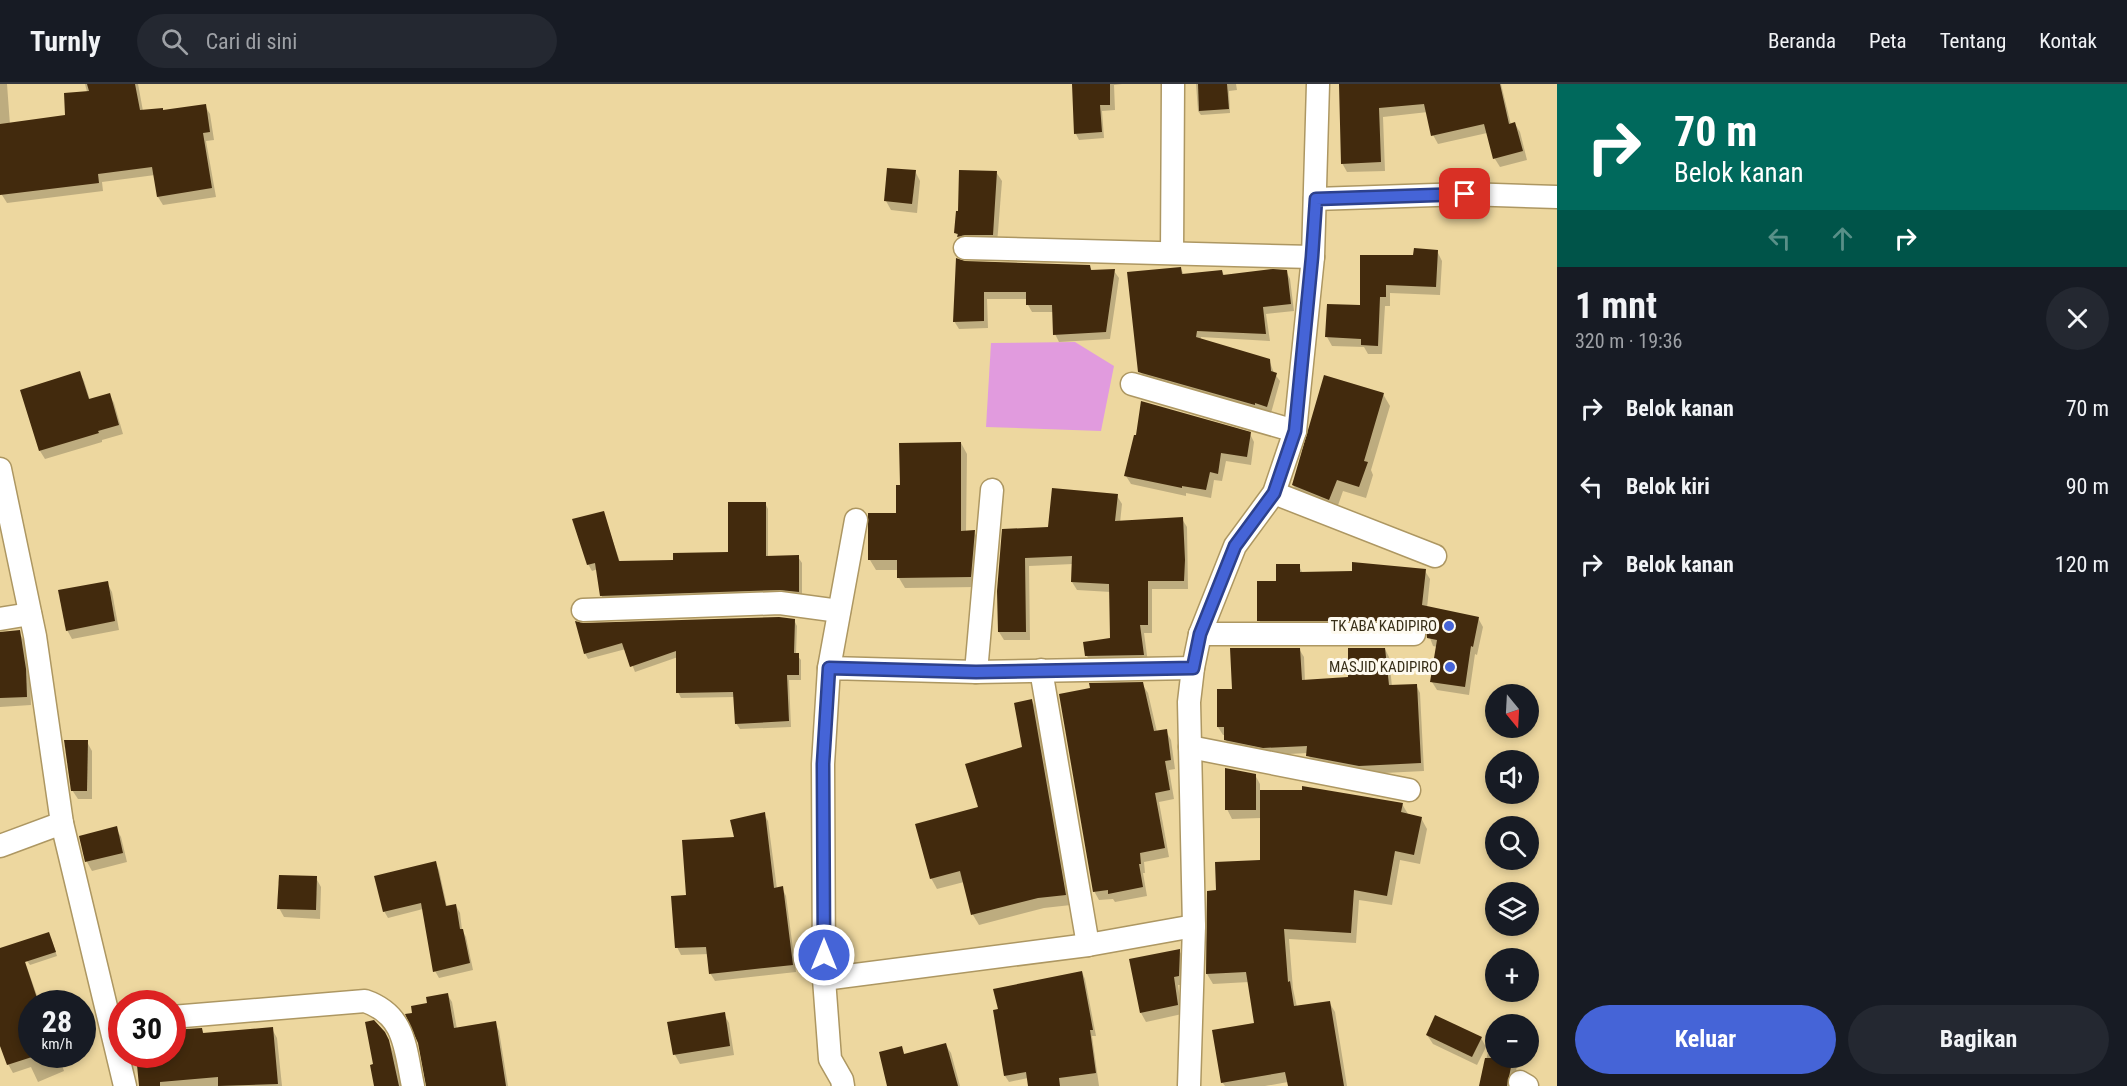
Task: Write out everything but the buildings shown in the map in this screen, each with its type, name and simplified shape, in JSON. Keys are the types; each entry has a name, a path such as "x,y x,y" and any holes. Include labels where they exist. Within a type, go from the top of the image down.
{"street":[{"path":"1172,254 1173,84"},
{"path":"1189,1086 1194,926 1189,702 1193,668 1200,634 1235,546 1274,493 1295,431 1316,199 1318,84"},
{"path":"1316,199 1465,194 1557,197"},
{"path":"965,248 1312,257"},
{"path":"1131,384 1295,431"},
{"path":"0,469 35,636 62,823 108,993"},
{"path":"976,672 992,490"},
{"path":"1274,493 1435,556"},
{"path":"843,1086 830,1059 824,979 823,764 829,668 856,519"},
{"path":"582,610 780,603 839,611"},
{"path":"0,619 30,614"},
{"path":"1200,634 1414,634"},
{"path":"829,668 976,672 1193,668"},
{"path":"1041,670 1089,945"},
{"path":"1190,747 1409,790"},
{"path":"0,846 62,823"},
{"path":"824,979 1089,945 1194,926"},
{"path":"186,1016 365,1001 379,1006 390,1015 401,1030 413,1086"},
{"path":"122,1068 125,1086"}],"shaded area":[{"path":"1075,342 1114,366 1101,431 986,427 991,343"}],"place":[{"name":"TK ABA KADIPIRO","path":"1449,626"},
{"name":"MASJID KADIPIRO","path":"1450,667"}],"route":[{"path":"824,955 823,764 829,668 976,672 1193,668 1200,634 1235,546 1274,493 1295,431 1316,199 1465,194"}]}
